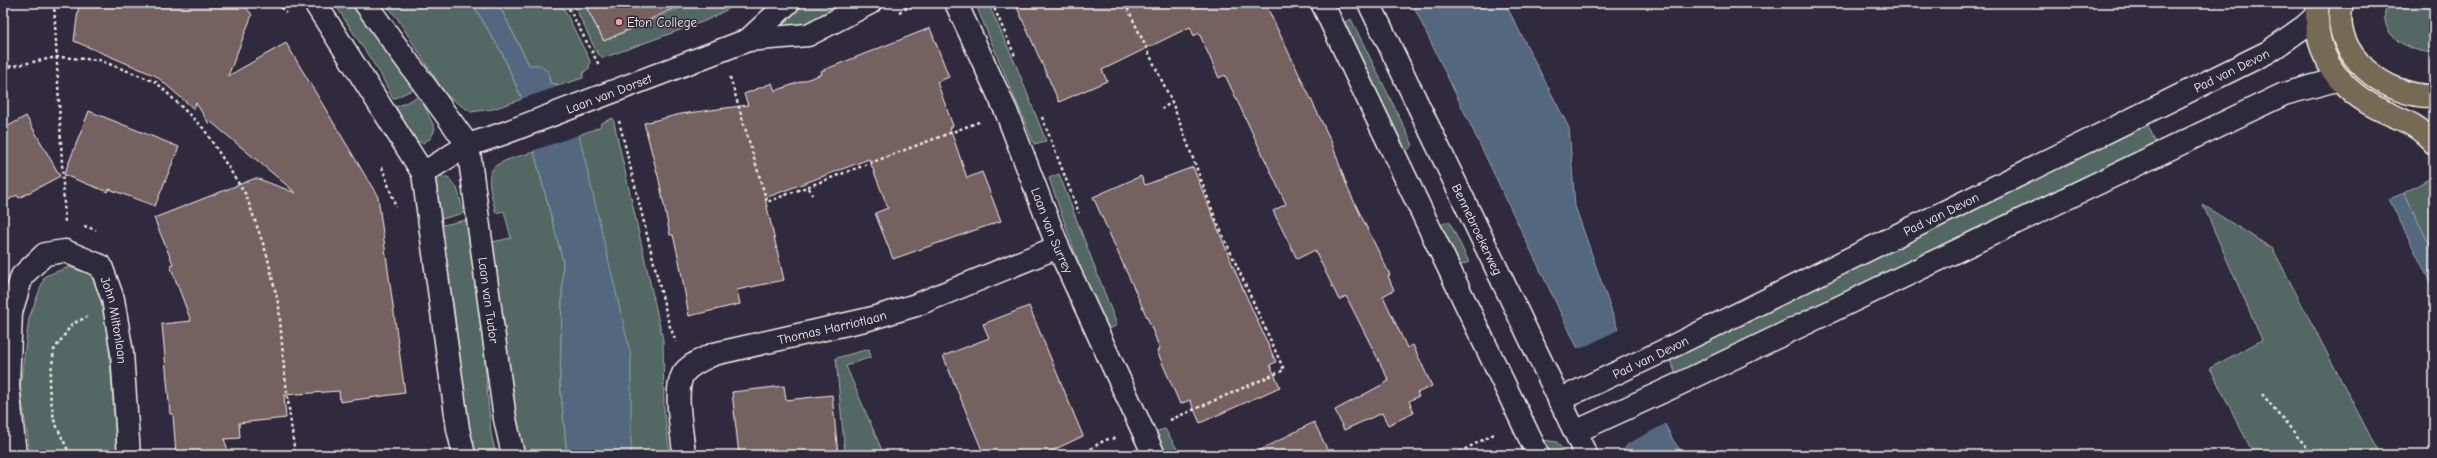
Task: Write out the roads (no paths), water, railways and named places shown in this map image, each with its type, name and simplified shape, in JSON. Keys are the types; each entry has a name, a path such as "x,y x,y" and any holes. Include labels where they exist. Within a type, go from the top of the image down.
{"main road":[{"path":"2342,3 2341,26 2344,42 2353,56 2384,83 2404,92 2432,99"},
{"path":"2317,10 2318,39 2326,60 2340,79 2356,95 2376,107 2405,119 2422,131 2434,143"},
{"path":"2340,79 2370,72"}],"street":[{"path":"315,3 423,173 458,429 464,455"},
{"name":"Laan van Tudor","path":"365,3 468,145 505,419 513,455"},
{"name":"Laan van Dorset","path":"748,40 788,3"},
{"name":"Laan van Dorset","path":"468,145 502,134 748,40 808,35 870,3"},
{"name":"Laan van Surrey","path":"956,3 1006,112 1058,247 1142,432 1154,455"},
{"path":"1322,3 1538,455"},
{"name":"Bennebroekerweg","path":"1369,3 1586,455"},
{"name":"Pad van Devon","path":"1559,400 1660,353 2261,55 2305,26 2317,10"},
{"path":"1575,432 1675,386 2284,94 2340,79"},
{"path":"423,173 468,145"},
{"name":"Thomas Harriotlaan","path":"684,455 679,393 683,375 692,366 714,354 869,319 916,305 1058,247"},
{"name":"John Miltonlaan","path":"15,455 8,385 11,312 22,276 45,254 65,251 101,266 114,305 122,352 129,455"}],"water":[{"path":"472,3 498,3 529,65 540,65 548,72 550,83 561,85 579,135 631,356 631,455 567,455 560,383 563,261 534,152 533,124 502,53"},
{"path":"1412,3 1505,3 1569,128 1575,206 1618,330 1673,440 1684,455 1629,455"},
{"path":"2404,193 2434,254 2434,290 2389,199"}],"place":[{"name":"Eton College","path":"619,22"}]}
